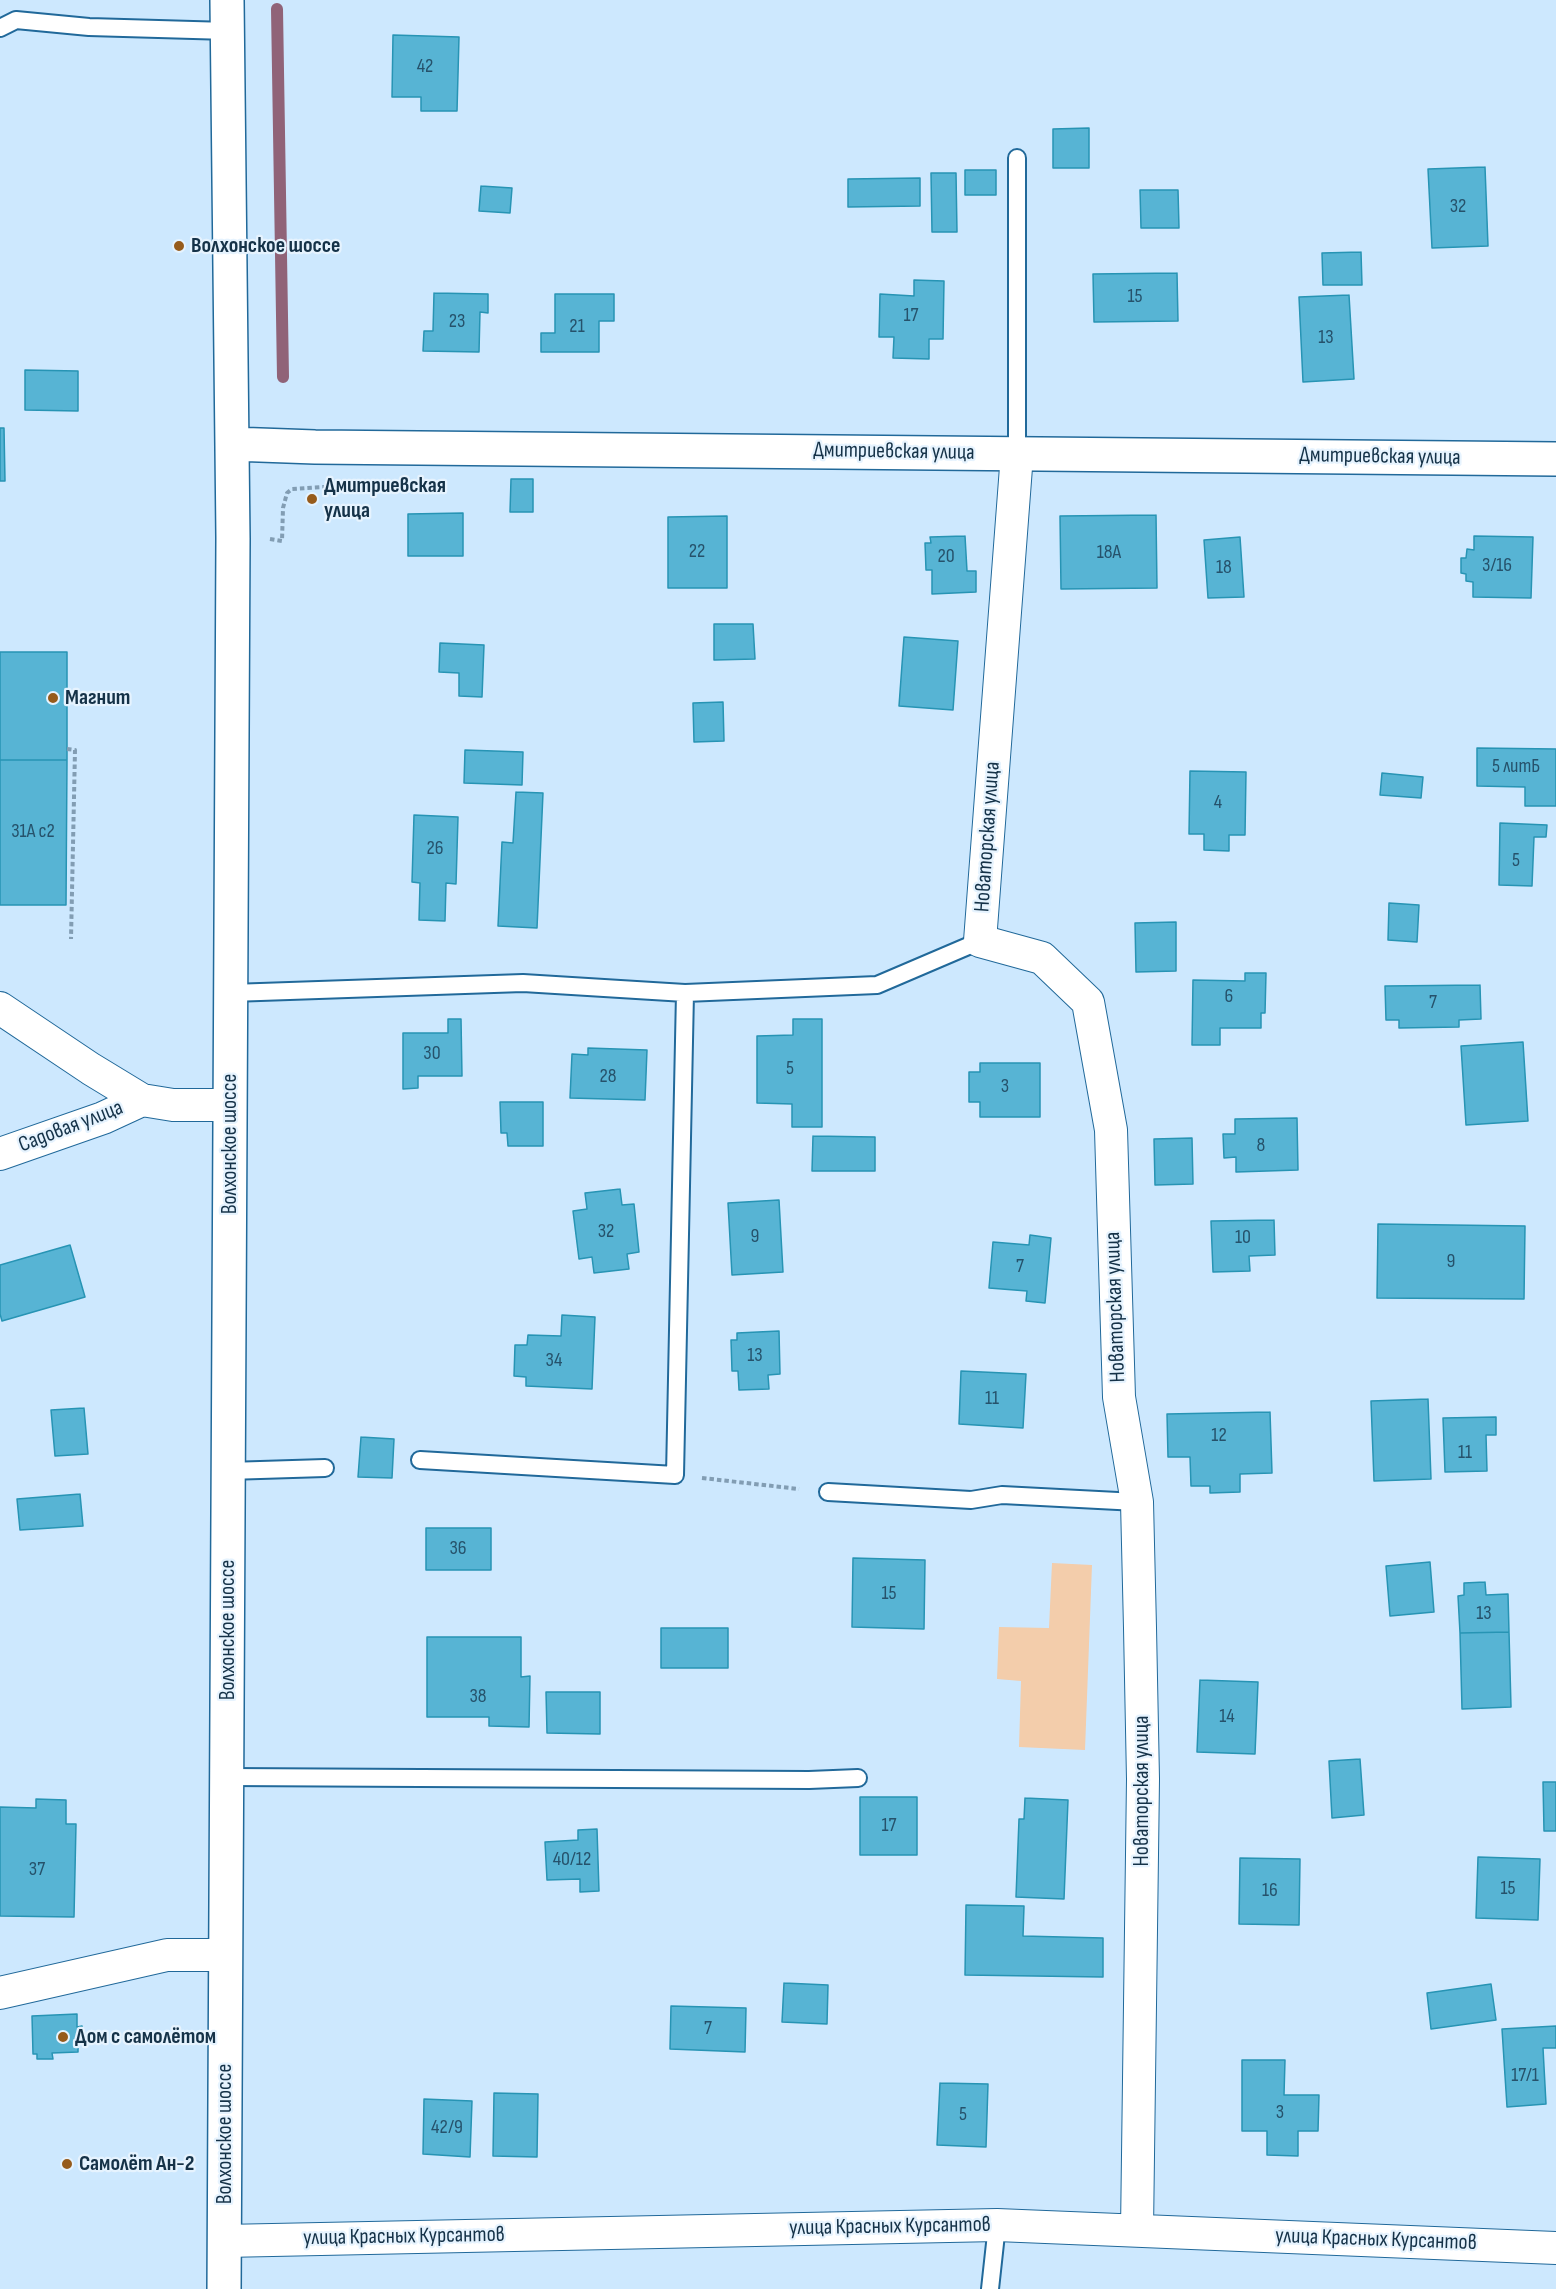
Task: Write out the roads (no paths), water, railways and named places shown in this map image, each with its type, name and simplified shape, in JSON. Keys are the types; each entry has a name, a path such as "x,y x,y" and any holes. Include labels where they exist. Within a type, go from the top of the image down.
{"main road":[{"name":"Волхонское шоссе","path":"224,2289 232,444 227,15"},
{"name":"Дмитриевская улица","path":"232,444 1556,459"}],"street":[{"name":"Новаторская улица","path":"1017,454 980,941 1042,958 1088,1002 1110,1130 1119,1397 1137,1502 1143,1779 1137,2230"},
{"path":"0,1008 90,1069 142,1100 173,1105 230,1105"},
{"name":"Садовая улица","path":"0,1154 103,1118 142,1100"},
{"path":"0,1994 167,1955 226,1955"},
{"name":"улица Красных Курсантов","path":"224,2241 998,2225 1556,2248"}],"lane":[{"path":"0,28 16,20 89,27 227,15"},
{"path":"1017,158 1017,454"},
{"path":"231,993 524,983 685,993 877,985 980,941"},
{"path":"420,1460 675,1475 685,993"},
{"path":"228,1471 326,1468"},
{"path":"828,1492 971,1500 1002,1495 1137,1502"},
{"path":"227,1776 809,1780 858,1778"},
{"path":"990,2289 998,2225"}],"waterway":[{"path":"277,9 283,377"}],"place":[{"name":"Волхонское шоссе","path":"179,246"},
{"name":"Дмитриевская улица","path":"312,499"},
{"name":"Магнит","path":"53,698"},
{"name":"Дом с самолётом","path":"63,2037"},
{"name":"Самолёт Ан-2","path":"67,2164"}]}
